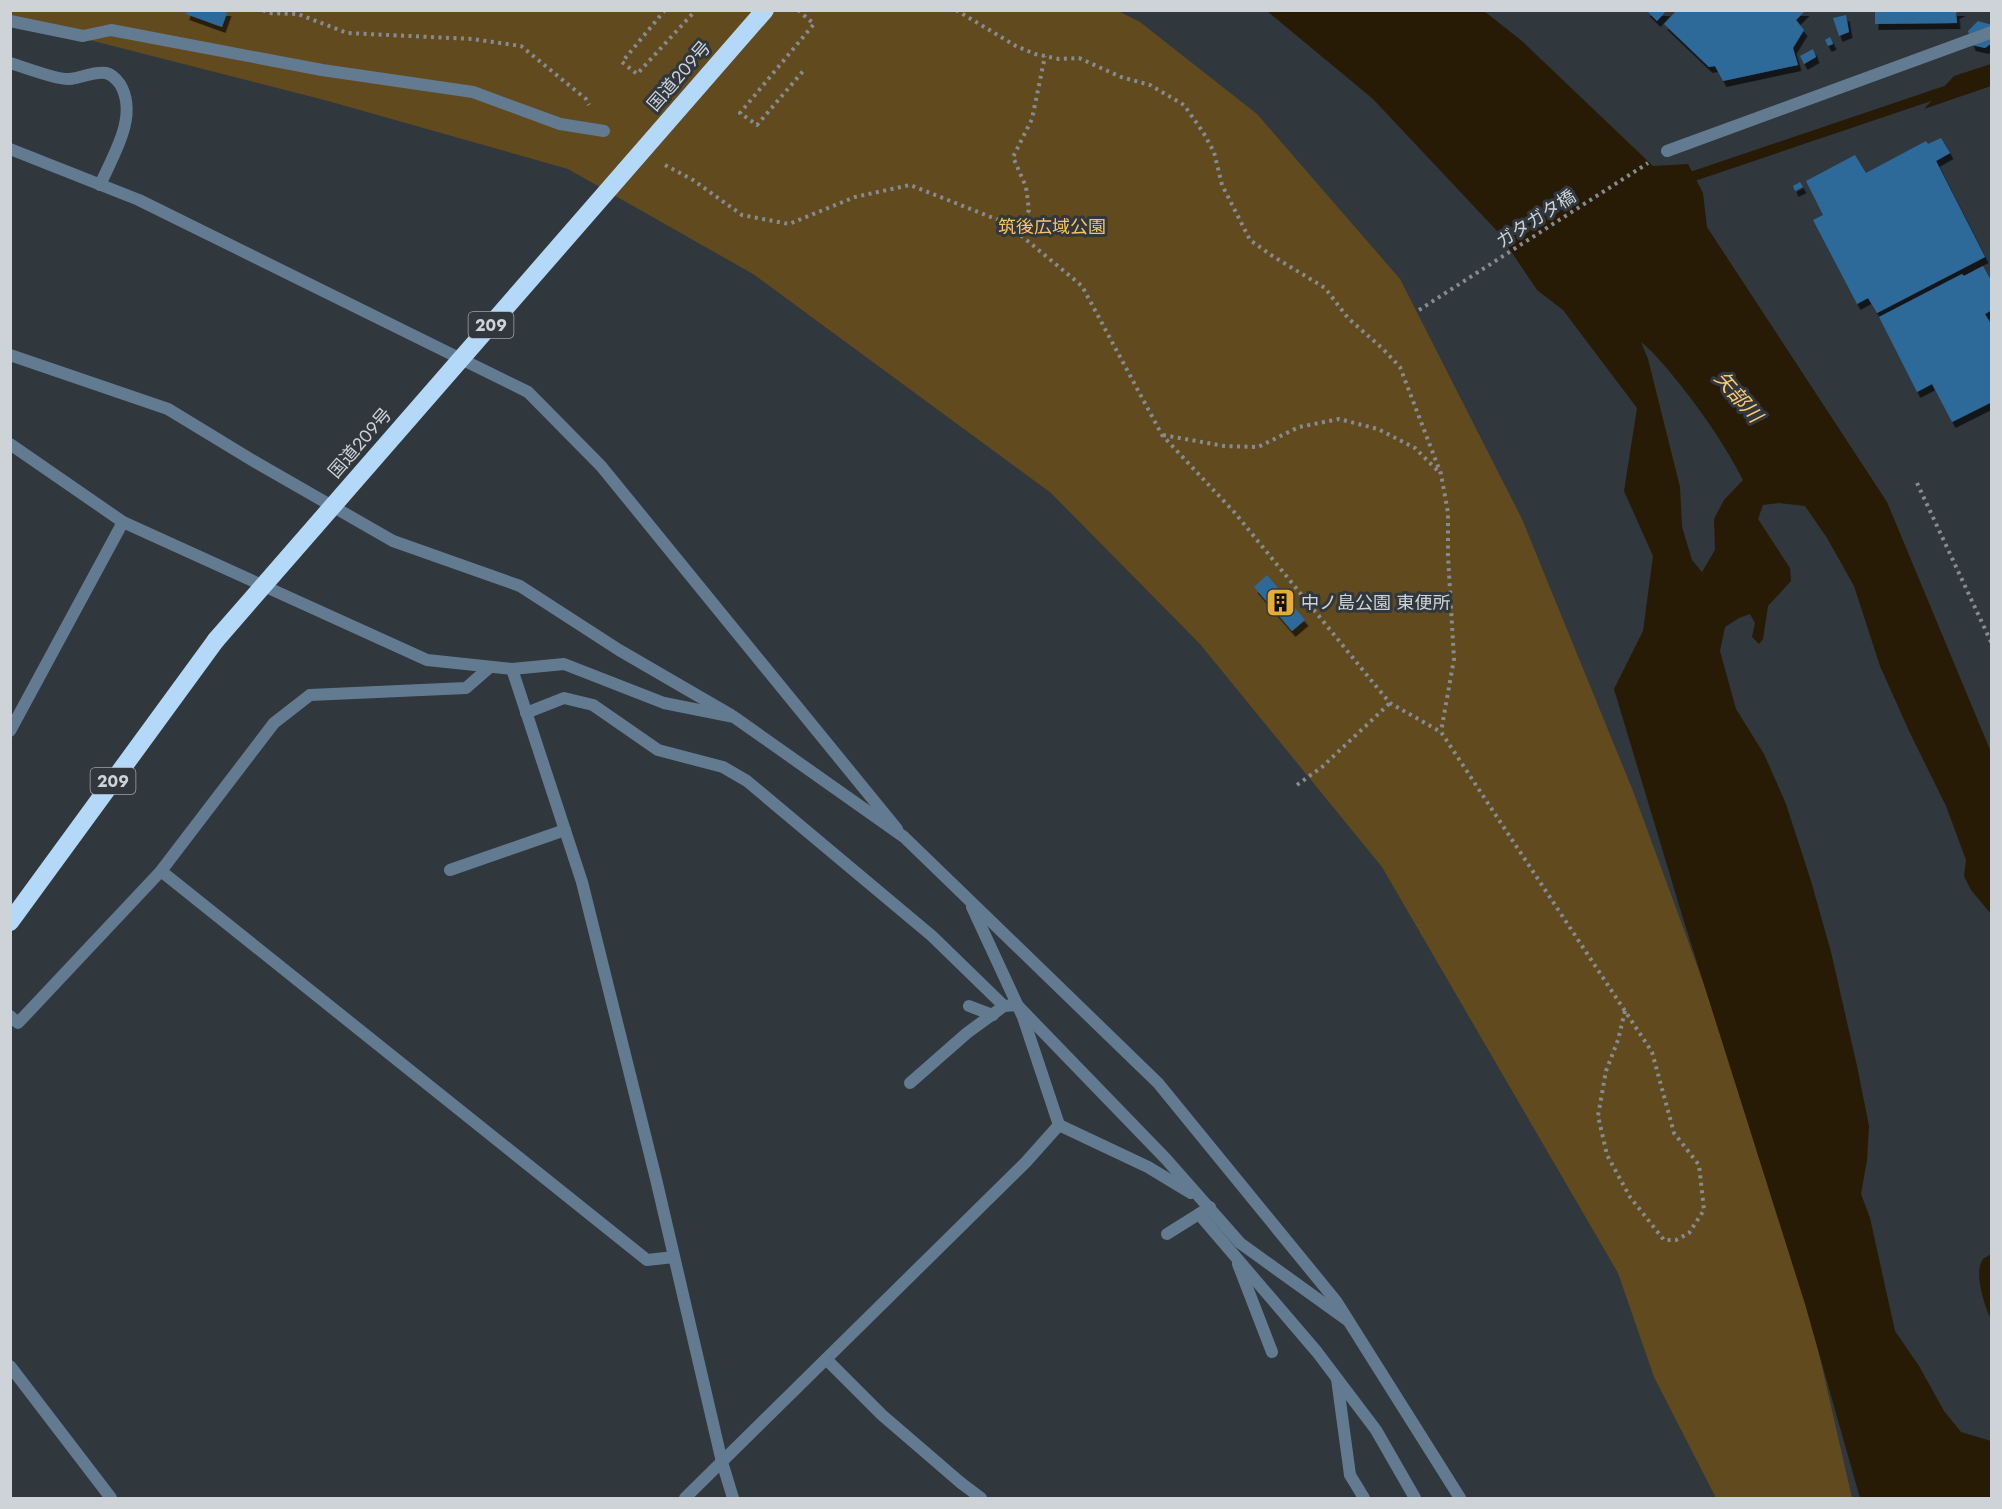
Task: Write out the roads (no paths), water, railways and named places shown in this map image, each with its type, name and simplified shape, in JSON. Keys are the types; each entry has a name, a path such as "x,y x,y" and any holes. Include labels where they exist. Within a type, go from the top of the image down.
{"highway":[{"name":"国道209号","path":"10,922 216,640 765,10"}],"street":[{"path":"10,21 83,36 111,30 322,70 473,92 560,124 604,131"},
{"path":"1667,151 1992,32"},
{"path":"10,63 67,79 106,73 117,80 125,93 128,108 122,134 100,184"},
{"path":"10,149 150,206 528,392 601,466 904,837 1158,1083 1336,1301 1460,1498"},
{"path":"10,355 168,409 257,463 393,540 520,586 619,650 734,717 904,837"},
{"path":"10,444 123,522 427,660 512,669 564,664 664,703 734,717"},
{"path":"10,731 123,522"},
{"path":"10,1016 18,1023 161,871 274,723 310,696 466,688 490,667"},
{"path":"512,669 582,882 722,1462 733,1498"},
{"path":"526,713 564,699 593,705 658,750 723,767 747,782 933,936 1011,1006 1166,1159 1203,1207 1233,1253 1317,1352 1376,1430 1413,1497"},
{"path":"450,870 565,830"},
{"path":"161,871 647,1260 674,1257"},
{"path":"969,900 1059,1125 1148,1167 1203,1207 1240,1243 1349,1322"},
{"path":"969,1006 993,1014"},
{"path":"910,1083 993,1014 1011,1006"},
{"path":"685,1498 1026,1162 1059,1125"},
{"path":"1167,1234 1203,1207"},
{"path":"1233,1253 1272,1352"},
{"path":"826,1359 882,1415 981,1498"},
{"path":"10,1366 111,1498"},
{"path":"1337,1378 1350,1476 1364,1498"}],"water":[{"name":"矢部川","path":"1267,11 1484,11 1522,41 1653,166 1688,164 1703,193 1707,227 1887,502 1991,752 1991,914 1971,890 1964,876 1966,860 1946,806 1880,666 1854,586 1827,538 1805,506 1779,503 1763,505 1758,519 1790,568 1791,581 1768,606 1763,639 1759,644 1752,637 1755,623 1750,614 1725,627 1720,651 1736,709 1764,754 1786,804 1831,952 1869,1126 1867,1160 1861,1194 1870,1218 1895,1331 1919,1366 1944,1411 1961,1432 1991,1441 1991,1498 1860,1498 1805,1304 1682,915 1614,689 1643,631 1653,556 1624,491 1637,408 1563,310 1537,290 1498,232 1373,99","holes":["1641,342 1668,369 1699,409 1743,480 1724,500 1714,519 1715,550 1702,572 1692,560 1682,527 1680,487 1648,359"]},
{"path":"1991,64 1991,86 1924,109 1954,76"},
{"path":"1991,1254 1991,1319 1983,1298 1979,1272 1983,1259"}],"waterway":[{"path":"1682,180 1951,89"}],"place":[{"name":"中ノ島公園 東便所","path":"1280,603"}],"park label":[{"name":"筑後広域公園","path":"1052,227"}]}
